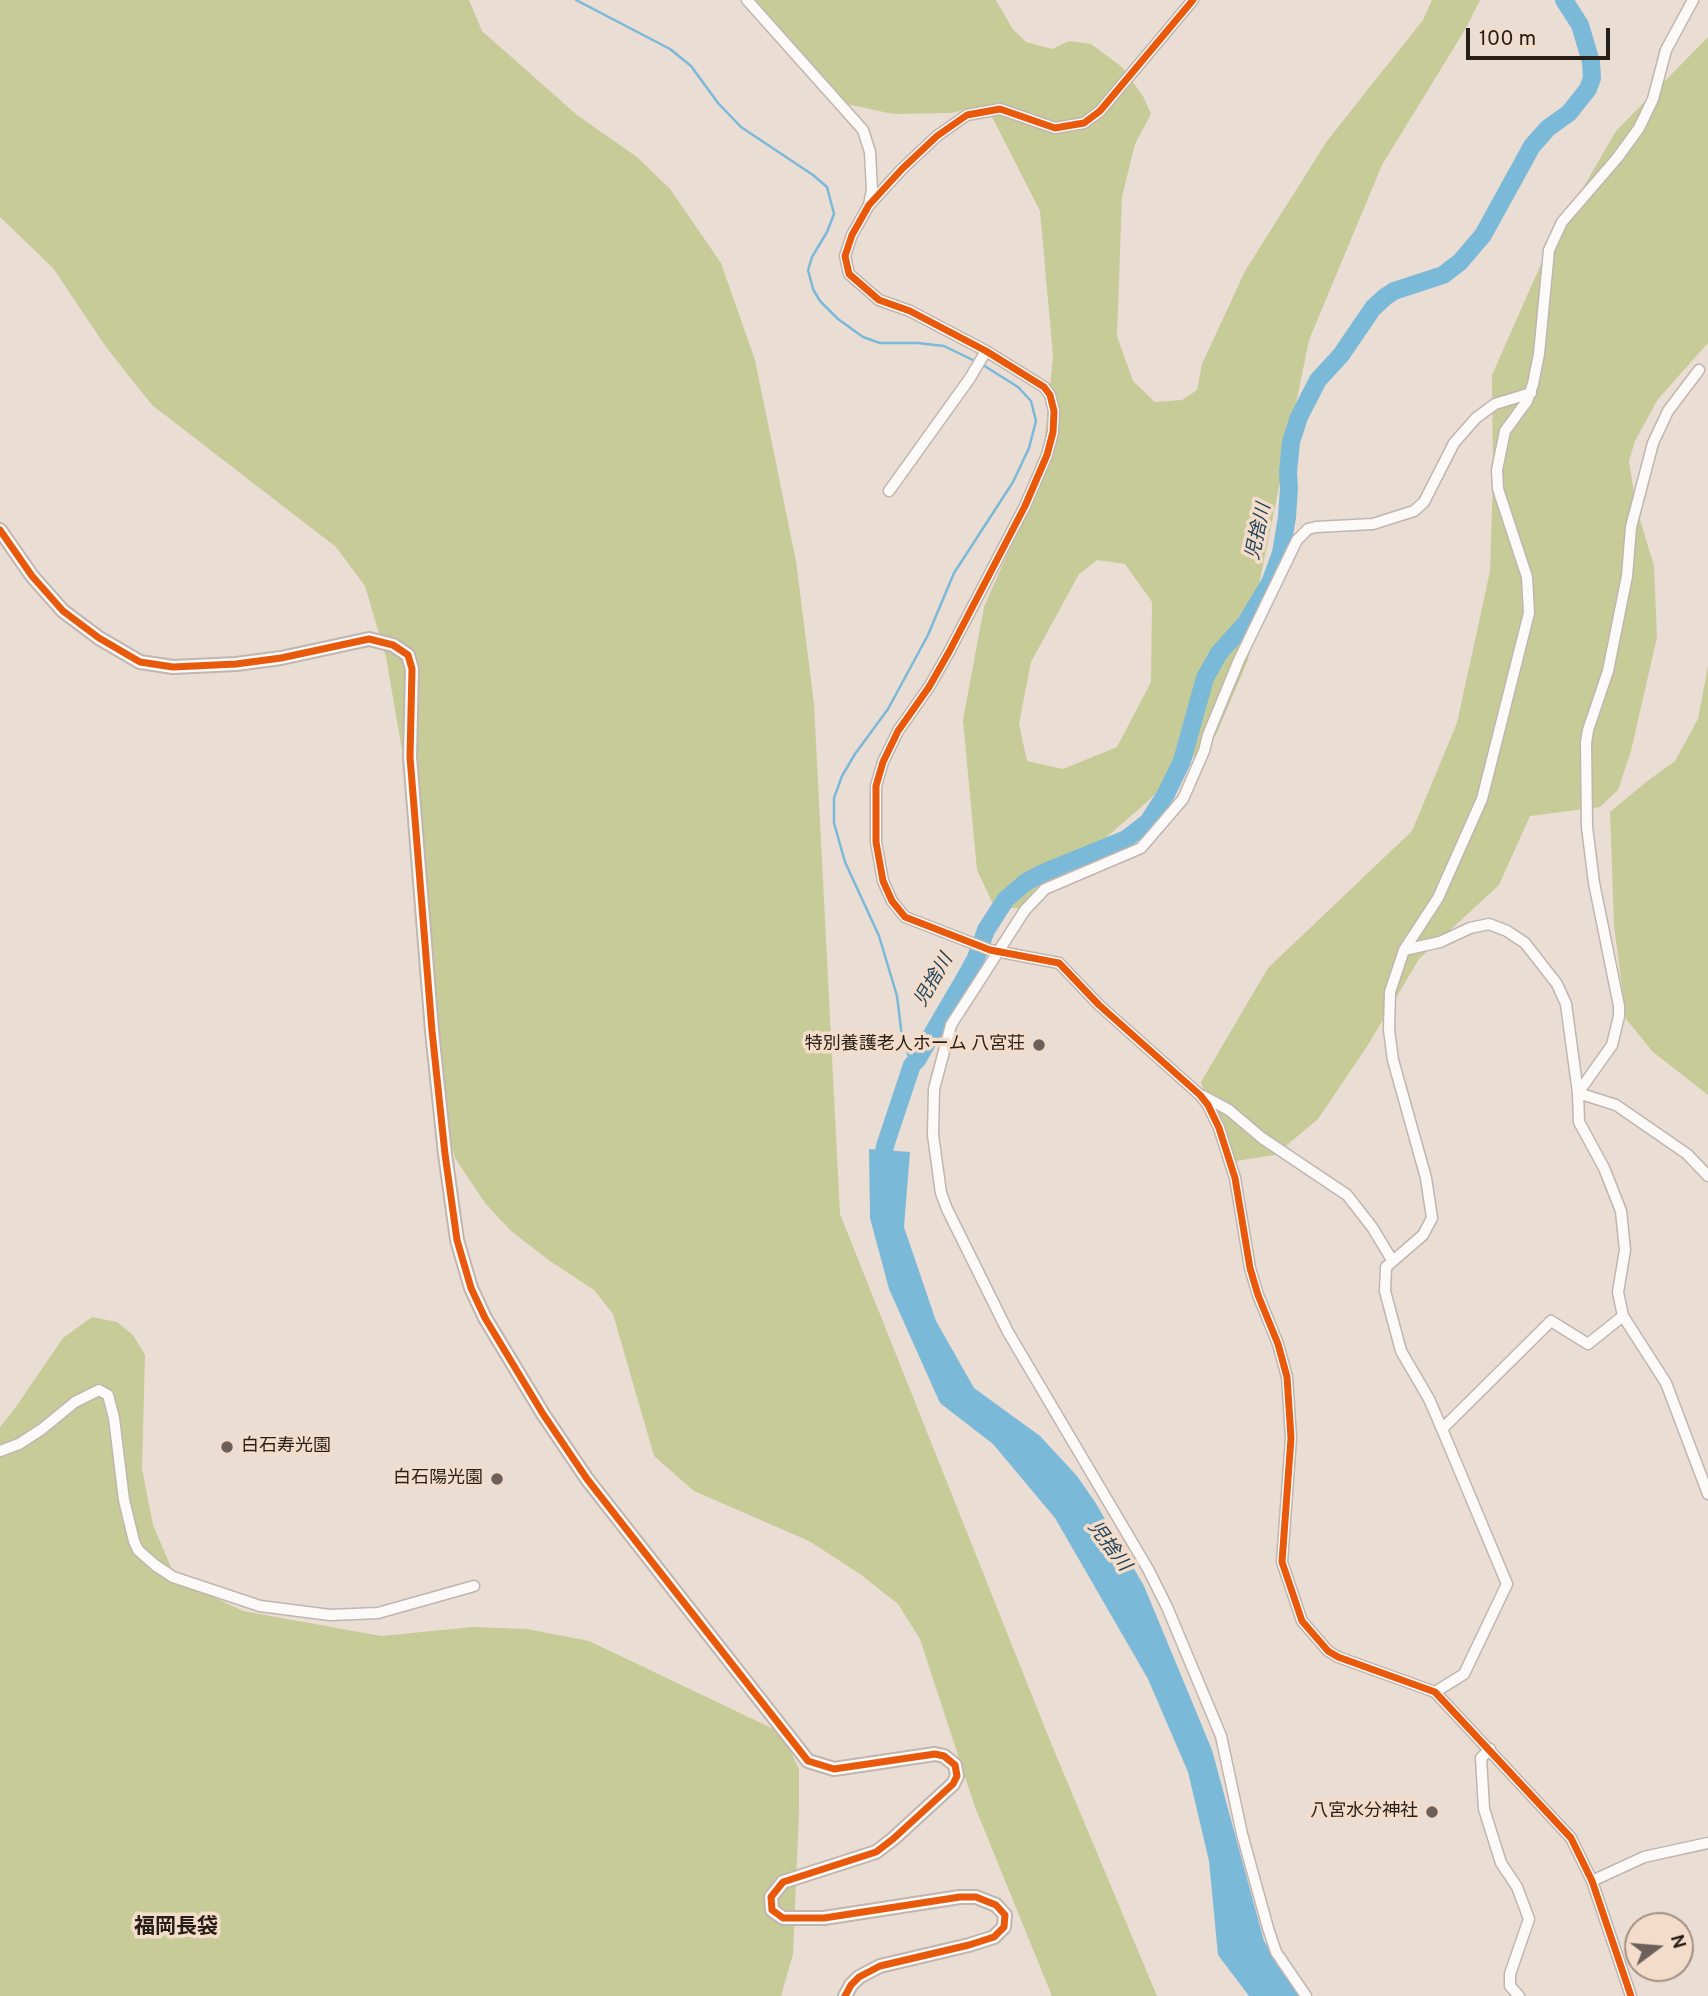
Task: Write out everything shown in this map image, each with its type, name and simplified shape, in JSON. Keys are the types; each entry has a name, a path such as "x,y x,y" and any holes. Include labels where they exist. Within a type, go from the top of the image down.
{"street":[{"path":"747,0 863,130 870,152 872,190 869,205"},
{"path":"1193,0 1101,111 1089,120 1063,129 1043,126 1000,109 967,115 937,136 902,169 869,205 852,235 845,256 849,274 879,300 910,311 986,351 1044,387 1050,395 1054,420 1047,455 1025,506 949,652 929,687 898,731 883,762 876,786 876,842 883,881 892,901 905,917 944,934 994,950 1059,963 1099,1005 1200,1095 1229,1110 1262,1138 1347,1195 1372,1227 1392,1260"},
{"path":"1435,1692 1464,1674 1507,1584 1442,1429 1398,1342 1384,1280 1386,1267 1423,1235 1432,1218 1426,1178 1392,1052 1390,992 1404,950 1438,898 1482,799 1527,621 1530,597 1527,577 1498,489 1497,470 1506,431 1531,393 1539,354 1547,261 1553,238 1562,222 1618,157 1639,128 1653,99 1666,50 1693,0"},
{"path":"889,491 970,378 986,351"},
{"path":"1578,1093 1612,1045 1619,1016 1594,883 1589,839 1586,743 1594,708 1608,671 1627,576 1631,527 1653,443 1668,411 1699,370"},
{"path":"1306,1996 1276,1952 1242,1834 1221,1736 1167,1607 1148,1569 1008,1332 954,1225 941,1193 933,1135 934,1089 951,1025 994,950 1025,910 1045,889 1141,848 1182,799 1204,751 1239,660 1297,540 1308,529 1315,527 1373,524 1414,511 1424,502 1454,443 1476,418 1500,401 1531,393"},
{"path":"0,530 32,576 64,611 99,638 140,662 173,667 236,664 281,658 369,639 393,646 408,655 412,669 410,757 432,1031 445,1154 457,1240 471,1288 485,1318 543,1414 587,1479 808,1761 834,1769 935,1754 944,1756 955,1765 957,1776 953,1784 893,1839 876,1852 783,1882 771,1897 772,1910 783,1918 824,1918 960,1897 976,1897 996,1905 1005,1915 1004,1927 994,1937 880,1966 859,1977 845,1996"},
{"path":"1404,950 1440,942 1484,924 1500,928 1525,943 1551,975 1566,1004 1578,1093 1579,1122 1604,1168 1620,1211 1625,1250 1618,1292 1623,1316 1666,1383 1708,1494"},
{"path":"1578,1093 1616,1105 1687,1154 1708,1176"},
{"path":"1200,1095 1216,1119 1231,1166 1244,1224 1250,1268 1287,1377 1290,1397 1290,1459 1281,1551 1293,1599 1305,1626 1328,1651 1347,1661 1435,1692 1571,1838 1592,1881 1631,1996"},
{"path":"1442,1429 1551,1321 1588,1344 1623,1316"},
{"path":"0,1451 19,1444 75,1402 99,1390 108,1395 114,1418 124,1500 134,1541 138,1550 173,1577 260,1606 330,1615 378,1613 474,1586"},
{"path":"1490,1749 1481,1758 1484,1809 1501,1863 1520,1895 1529,1920 1510,1974 1510,1986 1519,1996"},
{"path":"1592,1881 1644,1857 1708,1843"}],"green space":[{"path":"0,0 469,0 482,31 577,115 637,157 670,189 721,263 755,360 796,561 814,704 840,1214 1051,1743 1157,1996 1052,1996 975,1807 920,1639 898,1604 860,1574 809,1541 694,1491 654,1456 613,1314 594,1290 511,1231 485,1203 455,1158 435,1069 436,992 412,809 386,657 365,586 336,547 152,405 106,347 53,268 0,217"},
{"path":"746,0 996,0 1012,28 1026,42 1052,49 1069,41 1091,44 1122,67 1143,96 1151,114 1135,144 1122,197 1117,336 1133,381 1155,402 1182,400 1197,390 1202,364 1245,271 1327,141 1423,20 1432,0 1480,0 1466,28 1382,165 1309,340 1260,580 1248,660 1216,735 1147,802 1024,909 994,906 977,870 963,720 984,607 1041,478 1053,356 1040,211 986,105 951,113 893,114 838,102","holes":["1097,560 1125,564 1152,602 1151,682 1117,747 1063,769 1027,761 1019,724 1031,662 1079,574"]},
{"path":"1708,37 1708,343 1658,399 1635,441 1629,461 1636,506 1654,566 1657,637 1631,751 1618,790 1600,807 1530,816 1499,885 1419,959 1368,1045 1318,1119 1275,1155 1236,1161 1212,1120 1201,1082 1268,968 1412,831 1457,723 1490,571 1492,375 1549,246 1616,131"},
{"path":"1708,666 1708,1095 1653,1052 1626,1019 1614,925 1610,812 1675,761 1698,719"},
{"path":"92,1317 117,1322 133,1335 145,1355 142,1469 153,1525 171,1567 188,1585 243,1611 381,1636 473,1627 527,1629 589,1641 782,1733 799,1769 799,1811 793,1954 781,1996 0,1996 0,1427 63,1338"}],"water":[{"path":"869,1149 910,1152 904,1227 936,1321 974,1388 1040,1436 1077,1476 1144,1586 1212,1750 1264,1941 1300,1996 1249,1996 1218,1955 1209,1861 1188,1772 1148,1679 1055,1518 993,1444 940,1403 889,1289 870,1218"}],"waterway":[{"path":"576,0 670,49 691,66 718,103 741,127 827,187 834,214 808,270 813,289 820,301 838,319 863,337 880,343 944,346 977,362"},
{"name":"児捨川","path":"881,1171 885,1146 912,1065 965,978 986,930 1006,899 1026,882 1045,872 1126,839 1148,822 1166,794 1182,761 1205,678 1219,653 1246,623 1270,583 1281,553 1287,517 1291,442 1299,417 1318,380 1341,355 1373,308 1385,297 1394,291 1443,275 1460,262 1483,235 1532,146 1548,128 1569,113 1588,89 1592,78 1591,62 1580,25 1564,0"},
{"path":"912,1065 902,1037 897,996 879,936 845,862 834,823 834,798 842,776 888,709 928,635 954,573 1013,482 1029,448 1036,421 1031,401 1018,387 983,365"}],"cycle path":[{"path":"1193,0 1100,111 1084,123 1055,128 1000,109 967,115 937,136 902,169 869,205 852,235 845,256 849,274 879,300 910,311 986,351 1044,387 1050,395 1054,411 1053,432 1047,455 1025,506 949,652 929,687 898,731 883,762 876,786 876,842 883,881 892,901 905,917 990,950 1059,963 1099,1005 1208,1105 1219,1128 1235,1178 1250,1268 1287,1377 1291,1438 1282,1562 1302,1621 1328,1651 1338,1657 1435,1692 1571,1838 1592,1881 1631,1996"},
{"path":"0,530 32,576 63,611 99,638 140,662 173,667 236,664 281,658 369,639 393,645 408,655 412,669 410,757 432,1031 445,1154 457,1240 471,1288 485,1318 543,1414 587,1479 808,1761 834,1769 935,1754 944,1756 955,1765 957,1776 953,1784 893,1839 876,1852 783,1882 771,1897 772,1910 783,1918 824,1918 960,1897 976,1897 996,1905 1005,1915 1004,1927 994,1937 880,1966 859,1977 845,1996"}],"place":[{"name":"特別養護老人ホーム 八宮荘","path":"1039,1045"},
{"name":"白石寿光園","path":"227,1447"},
{"name":"白石陽光園","path":"497,1479"},
{"name":"八宮水分神社","path":"1432,1812"}],"district":[{"name":"福岡長袋","path":"176,1929"}]}
